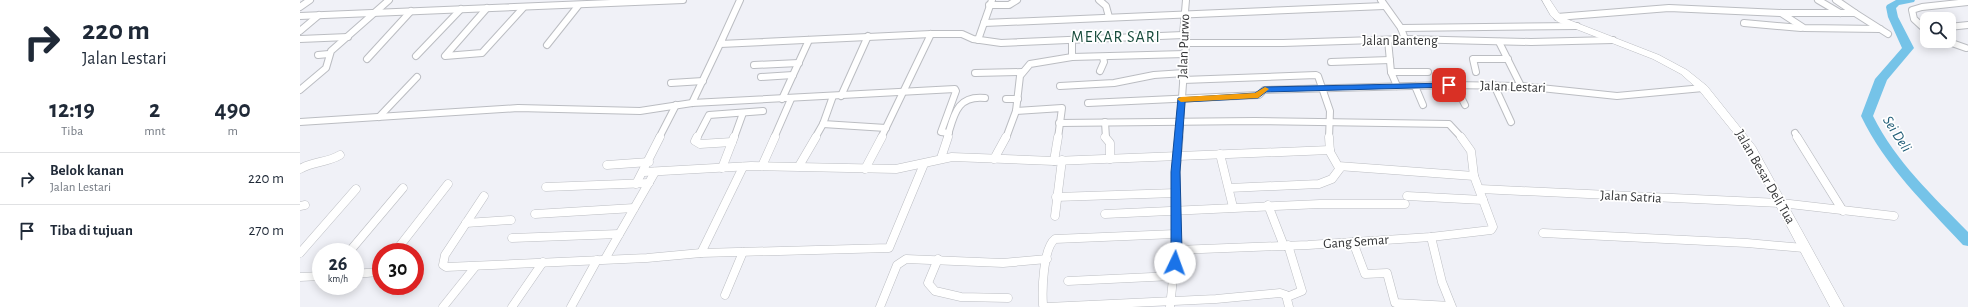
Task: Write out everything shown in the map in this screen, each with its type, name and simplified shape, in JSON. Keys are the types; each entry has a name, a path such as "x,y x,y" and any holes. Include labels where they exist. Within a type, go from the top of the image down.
{"main road":[{"path":"1546,0 1557,17"},
{"name":"Jalan Besar Deli Tua","path":"1557,17 1673,65 1689,75 1703,88 1750,146 1837,307"}],"street":[{"path":"300,7 310,0"},
{"path":"300,90 326,68 329,54 389,0"},
{"path":"300,16 488,8 578,6 684,0"},
{"path":"692,103 740,0"},
{"path":"978,40 990,3 1009,5 1017,0"},
{"path":"1099,0 1106,6 1109,17"},
{"name":"Jalan Purwo","path":"1170,304 1176,250 1176,156 1186,43 1183,35 1186,0"},
{"path":"1381,0 1401,28 1405,39"},
{"path":"1818,0 1841,14"},
{"path":"1836,0 1888,34"},
{"path":"1920,24 1914,18 1912,10 1922,7 1968,2"},
{"path":"547,45 578,6"},
{"path":"984,23 1384,6"},
{"path":"488,8 445,56 482,54 522,8"},
{"path":"1557,17 1668,8 1841,14 1855,12"},
{"path":"416,56 461,10"},
{"path":"367,59 412,11"},
{"path":"1780,12 1804,28"},
{"path":"300,31 319,16"},
{"path":"1744,23 1804,28 1880,29"},
{"path":"1956,26 1968,25"},
{"path":"1401,28 1578,26"},
{"path":"720,44 931,34 962,34 978,40 1001,43 1183,35"},
{"path":"865,169 931,34"},
{"path":"841,96 868,36"},
{"path":"300,39 348,37"},
{"name":"Jalan Banteng","path":"1186,43 1283,43 1405,39 1499,42 1614,40"},
{"path":"782,99 809,40"},
{"path":"1388,40 1392,72 1397,86"},
{"path":"1072,41 1072,57"},
{"path":"1499,42 1521,86"},
{"path":"1956,44 1966,48"},
{"path":"318,55 329,54"},
{"path":"994,159 1005,140 1016,111 1019,80 1022,72 1030,64 1072,57 1185,54"},
{"path":"1100,71 1104,62 1103,57"},
{"path":"1476,72 1473,59 1508,60"},
{"path":"1331,62 1390,60"},
{"path":"754,65 799,63"},
{"path":"975,73 1022,72"},
{"path":"1392,72 1428,72"},
{"path":"761,77 793,75"},
{"path":"1060,86 1116,83 1154,75 1183,77 1316,75 1318,76 1321,88 1329,103 1330,150 1334,162 1341,167 1474,176"},
{"path":"379,117 417,78"},
{"path":"671,83 703,81"},
{"path":"1455,85 1465,105"},
{"name":"Jalan Lestari","path":"1088,103 1258,95 1264,90 1397,86 1521,86 1617,96 1703,88"},
{"path":"1415,86 1423,105"},
{"path":"1494,86 1511,122"},
{"path":"301,123 518,108 640,111 692,103 791,99 904,91 956,90 941,132 949,133"},
{"path":"799,166 823,124 833,96"},
{"path":"941,158 956,111 964,100 970,97 985,98"},
{"path":"762,166 791,99"},
{"path":"1006,100 1018,99"},
{"path":"636,184 644,172 676,105"},
{"path":"1016,111 1062,108 1054,161"},
{"path":"732,142 700,144 695,141 709,114 763,111"},
{"path":"722,168 743,113"},
{"name":"Gang Semar","path":"1059,123 1330,121 1448,124 1470,148 1474,176 1480,189 1492,228 1485,232 1431,237 1286,246 1176,250"},
{"path":"1105,122 1105,137 1110,143 1110,159"},
{"path":"823,124 886,128"},
{"path":"1795,133 1843,211"},
{"path":"644,172 762,166 865,169 908,168 941,158 1054,161 1330,150"},
{"path":"1220,154 1230,188 1233,206"},
{"path":"300,169 307,165 332,161 340,155"},
{"path":"1055,216 1056,197 1062,160"},
{"path":"607,165 649,162"},
{"path":"484,196 445,255 443,264 446,267 601,260 701,253 889,248 924,164"},
{"path":"701,253 743,167"},
{"path":"1230,188 1319,184 1332,179 1341,167"},
{"path":"571,307 619,234 655,172"},
{"path":"546,187 649,183"},
{"path":"402,243 448,184"},
{"path":"357,243 403,188"},
{"path":"300,253 356,189"},
{"name":"Jalan Satria","path":"1480,189 1782,203 1894,216"},
{"path":"1056,197 1176,193"},
{"path":"1407,196 1483,200"},
{"path":"1105,214 1175,211 1233,206 1405,204"},
{"path":"1175,234 1058,238 1052,242 1046,260 1043,302 1045,306 1170,304 1280,293 1286,296 1302,292 1286,246 1268,205"},
{"path":"535,214 634,208"},
{"path":"466,223 511,220"},
{"path":"1543,233 1747,243 1804,248"},
{"path":"512,238 619,234"},
{"path":"1353,242 1365,274 1387,273 1395,303 1409,305 1452,306 1442,282 1431,237"},
{"path":"725,295 744,252"},
{"path":"880,307 897,266 901,261 906,259 938,259 989,263 1046,260"},
{"path":"938,259 928,283 929,287 936,292 963,296 1008,298"},
{"path":"512,307 543,262"},
{"path":"443,307 475,266"},
{"path":"300,277 312,276"},
{"path":"1068,281 1173,276"},
{"path":"1286,296 1289,307"}],"waterway":[{"name":"Sei Deli","path":"1910,0 1896,3 1891,7 1895,22 1908,48 1881,79 1867,116 1875,133 1898,166 1968,241"}],"slow traffic":[{"path":"1181,99 1231,98 1237,96 1258,95 1265,89"}],"district":[{"name":"MEKAR SARI","path":"1116,37"}],"route":[{"path":"1175,263 1176,156 1180,123 1180,99 1231,98 1237,96 1258,95 1264,90 1449,85"}]}
